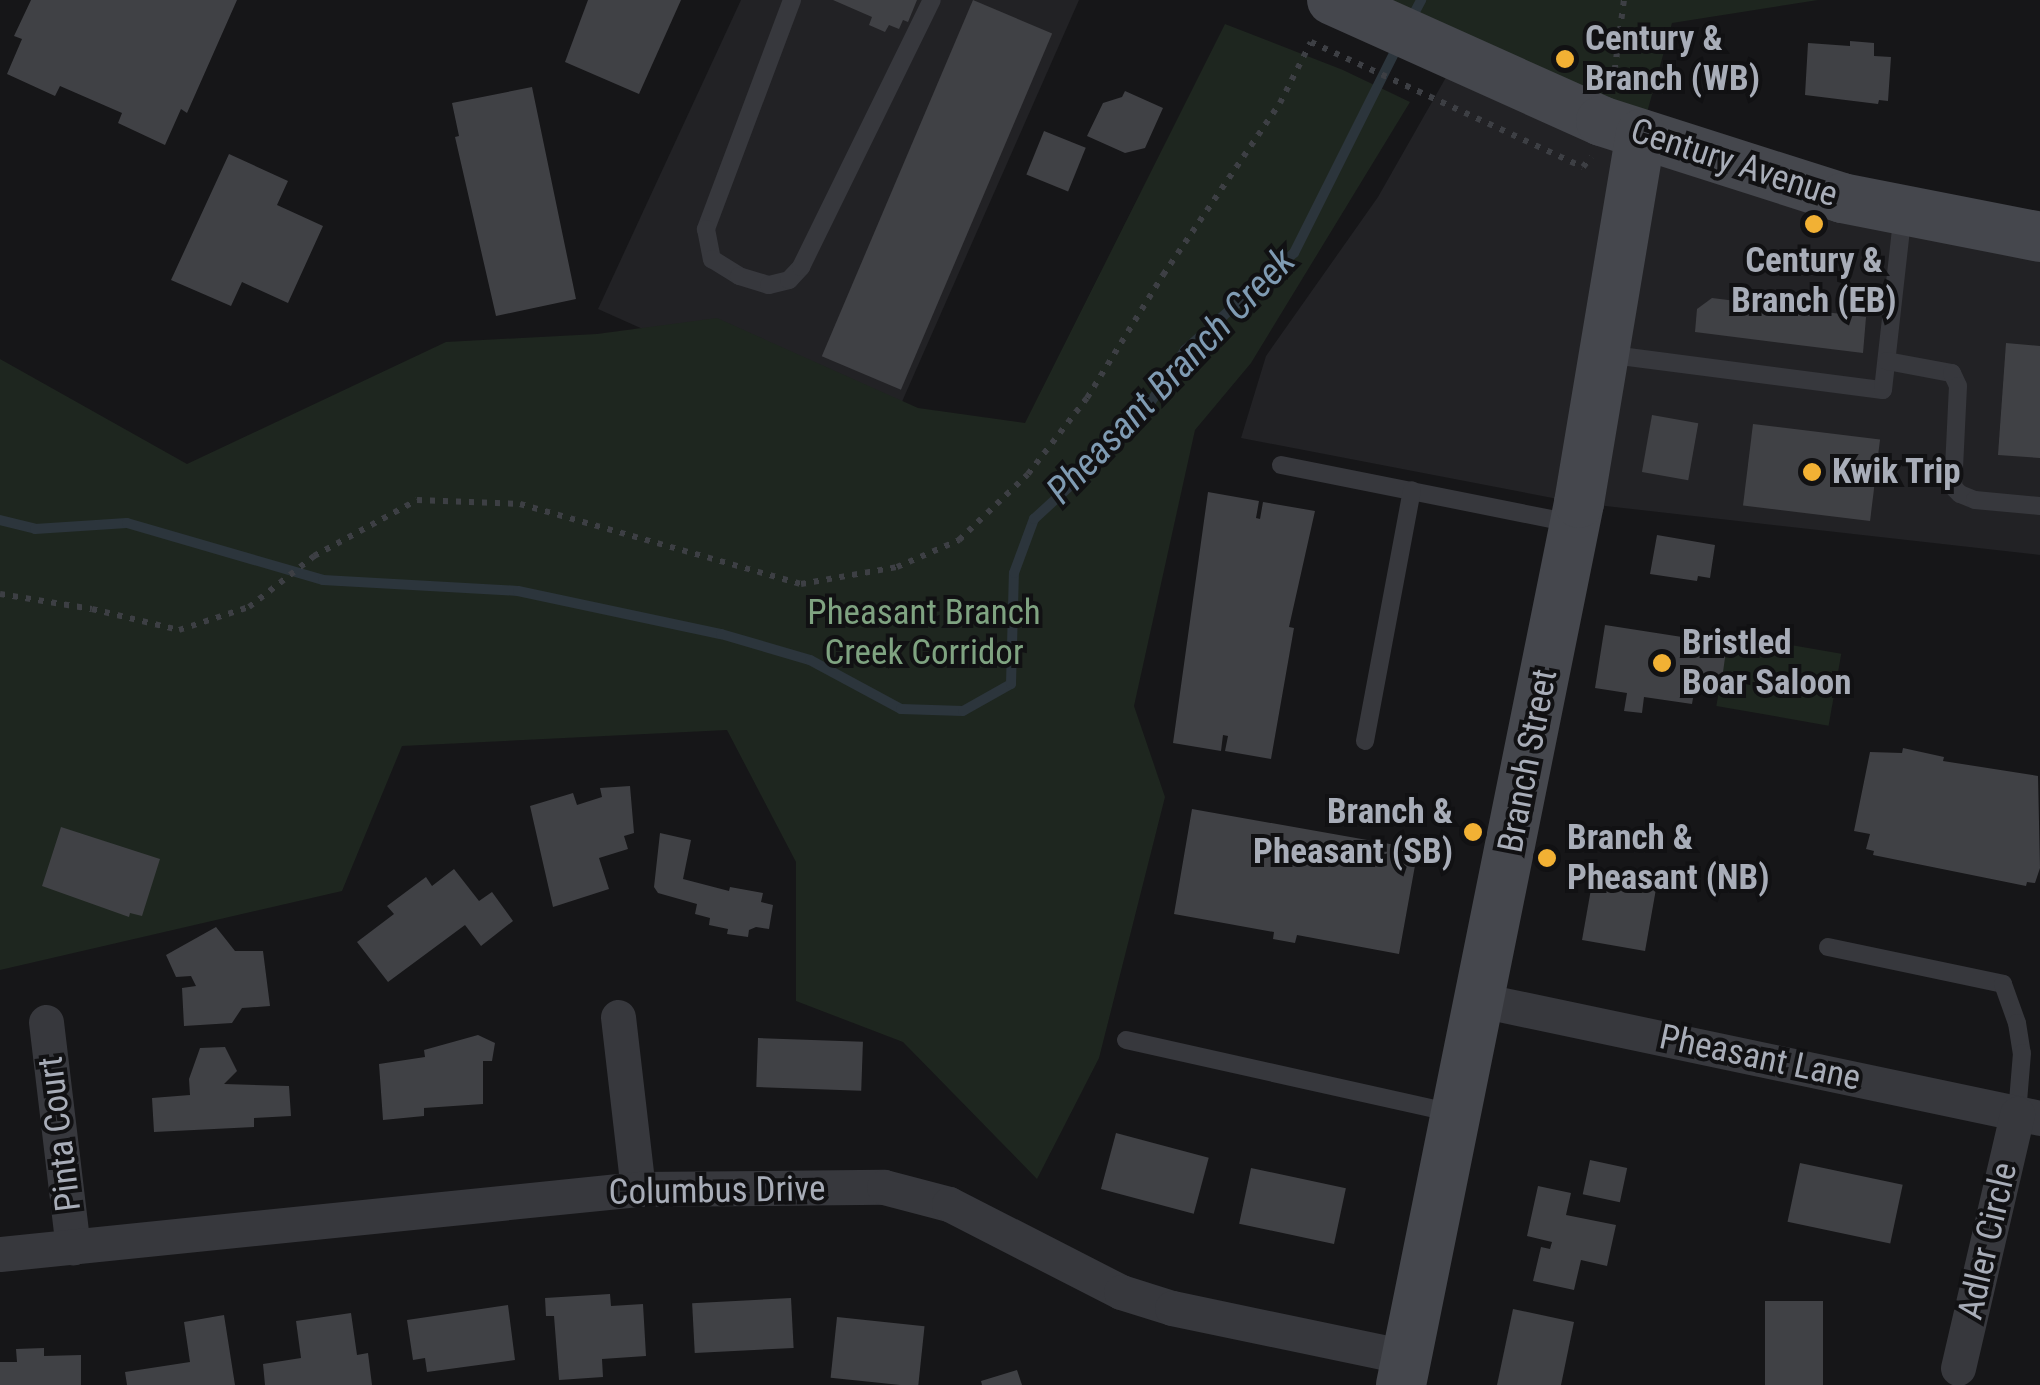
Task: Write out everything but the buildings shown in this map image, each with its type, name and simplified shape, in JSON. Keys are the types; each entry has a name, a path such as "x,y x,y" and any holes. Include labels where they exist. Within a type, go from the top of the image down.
{"street":[{"name":"Century Avenue","path":"1337,19 1438,73 1580,112 1903,212 2040,237"},
{"name":"Branch Street","path":"1404,1371 1576,524 1641,134"},
{"name":"Pheasant Lane","path":"1480,1000 2029,1116"},
{"path":"618,1017 638,1188"},
{"name":"Pinta Court","path":"46,1022 73,1248"},
{"name":"Adler Circle","path":"1958,1368 2029,1116"},
{"name":"Columbus Drive","path":"0,1254 638,1188 905,1191 950,1204 1121,1292 1404,1371"}],"lane":[{"path":"792,0 706,229 712,259 739,276 769,285 789,280 801,267 932,0"},
{"path":"1604,354 1884,390 1903,212"},
{"path":"1887,361 1952,373 1958,386 1953,487 1975,500 2040,506"},
{"path":"1281,465 1576,524"},
{"path":"1365,741 1412,490"},
{"path":"1828,947 2003,984 2017,1023 2029,1116"},
{"path":"1126,1040 1457,1114"}],"path":[{"path":"1616,76 1624,0"},
{"path":"0,594 92,608 179,630 249,607 314,556 417,500 520,504 802,584 897,567 959,540 1028,474 1087,398 1163,275 1280,103 1311,42 1337,19 1438,73 1469,119 1582,167 1589,164"}],"shaded area":[{"path":"741,0 1079,0 886,438 598,309"},
{"path":"1457,58 2040,237 2040,555 1579,503 1241,438 1266,356 1378,197"}],"green space":[{"path":"1332,0 1818,0 1672,23 1641,134"},
{"name":"Pheasant Branch Creek Corridor","path":"1225,24 1343,70 1410,102 1251,363 1195,430 1134,706 1165,797 1099,1058 1037,1179 903,1042 796,1001 796,862 727,730 402,746 342,891 0,970 0,359 187,464 446,342 597,334 717,318 918,408 1025,423"},
{"path":"1729,634 1841,654 1829,726 1716,706"}],"waterway":[{"name":"Pheasant Branch Creek","path":"1410,21 1421,0"},
{"name":"Pheasant Branch Creek","path":"0,520 35,529 127,523 323,580 518,591 721,634 810,660 901,709 963,711 1011,684 1014,573 1034,519 1135,426 1185,350 1294,253 1398,45"}],"place":[{"name":"Century & Branch (WB)","path":"1565,59"},
{"name":"Century & Branch (EB)","path":"1814,224"},
{"name":"Kwik Trip","path":"1812,472"},
{"name":"Bristled Boar Saloon","path":"1662,663"},
{"name":"Branch & Pheasant (SB)","path":"1473,832"},
{"name":"Branch & Pheasant (NB)","path":"1547,858"}]}
